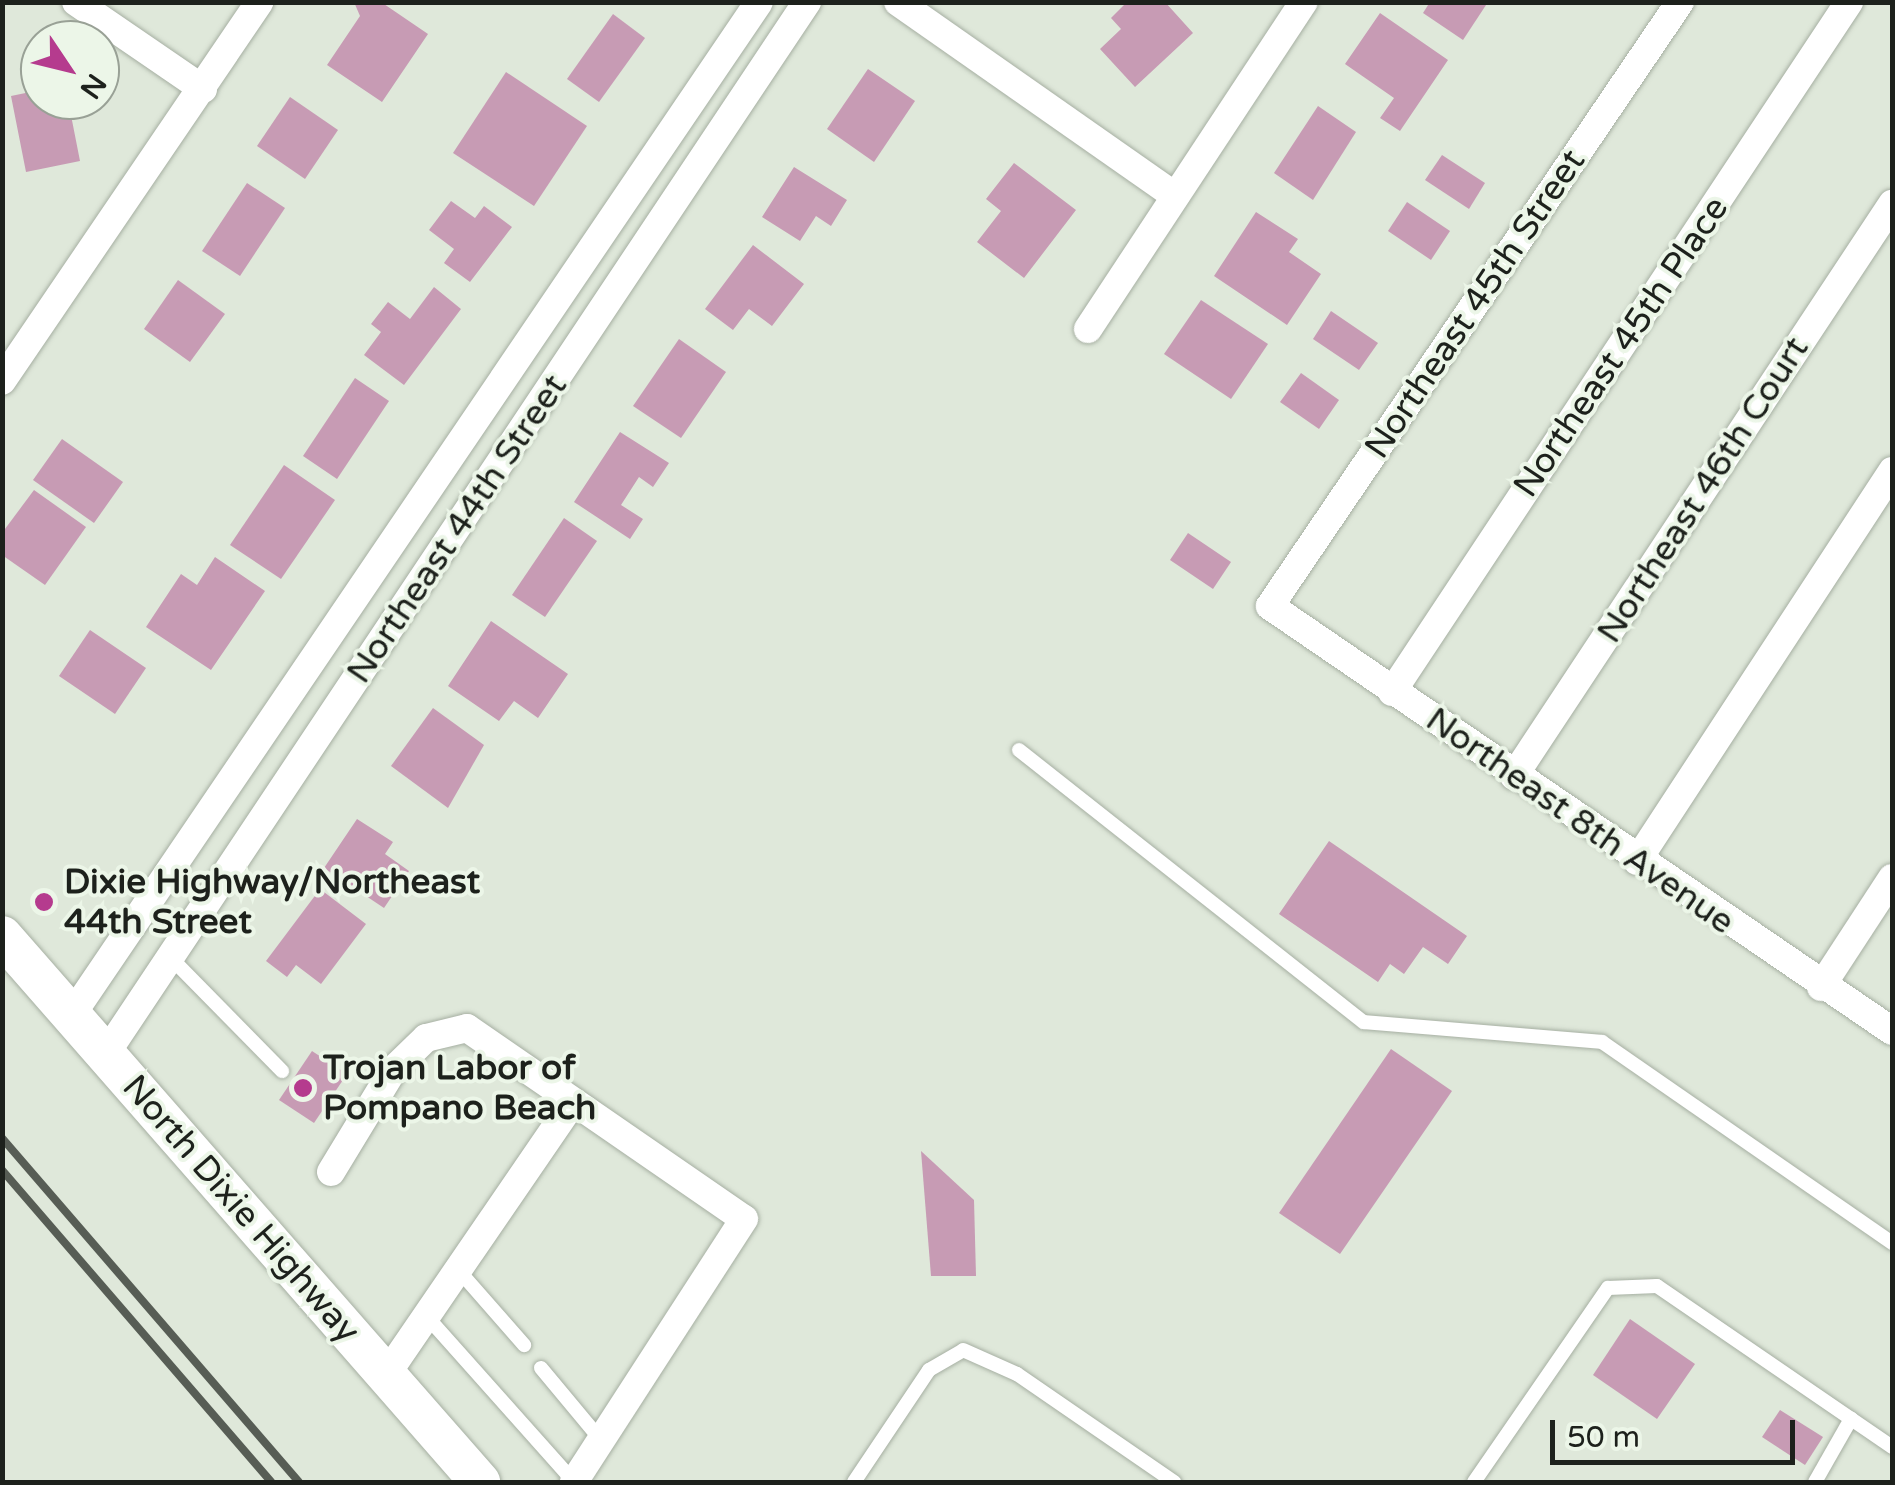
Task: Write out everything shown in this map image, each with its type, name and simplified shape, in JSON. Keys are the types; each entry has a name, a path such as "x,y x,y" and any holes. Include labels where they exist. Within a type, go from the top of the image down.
{"main road":[{"name":"North Dixie Highway","path":"2,936 480,1482"}],"street":[{"path":"76,2 203,89"},
{"path":"2,381 260,2"},
{"name":"Northeast 44th Street","path":"71,1016 760,2"},
{"name":"Northeast 44th Street","path":"105,1055 807,2"},
{"path":"898,2 1175,196"},
{"path":"1088,329 1304,2"},
{"name":"Northeast 45th Street","path":"1270,606 1680,2"},
{"name":"Northeast 45th Place","path":"1392,692 1849,2"},
{"name":"Northeast 46th Court","path":"1514,776 1892,204"},
{"path":"1637,861 1892,471"},
{"name":"Northeast 8th Avenue","path":"1270,606 1637,861 1892,1032"},
{"path":"1821,987 1892,878"},
{"path":"331,1172 393,1070 426,1038 467,1028 744,1219 574,1482"},
{"path":"386,1375 461,1273 573,1102"}],"lane":[{"path":"1018,750 1364,1022 1602,1042 1892,1243"},
{"path":"170,957 282,1072"},
{"path":"461,1273 524,1345"},
{"path":"1474,1482 1608,1288 1657,1286 1892,1447"},
{"path":"429,1318 574,1482"},
{"path":"854,1482 929,1370 963,1350 1017,1374 1174,1482"},
{"path":"541,1368 601,1440"},
{"path":"1815,1482 1850,1418"}],"building":[{"path":"354,2 381,2 428,34 382,102 327,65 360,16"},
{"path":"1127,2 1165,2 1193,33 1135,87 1100,49 1121,29 1111,18"},
{"path":"1430,2 1488,2 1463,40 1423,13"},
{"path":"1380,13 1448,60 1400,131 1380,118 1394,98 1345,64"},
{"path":"613,14 645,38 599,102 567,79"},
{"path":"868,69 915,101 874,162 827,129"},
{"path":"506,72 587,126 534,206 453,153"},
{"path":"20,94 20,120 72,120 80,161 26,172 11,96"},
{"path":"290,97 338,130 305,179 257,146"},
{"path":"1318,106 1356,132 1313,200 1274,173"},
{"path":"1442,155 1485,183 1469,209 1425,180"},
{"path":"1014,163 1076,210 1024,278 977,242 1001,211 986,199"},
{"path":"794,167 847,200 831,226 816,216 800,241 762,217"},
{"path":"247,183 285,208 240,276 202,251"},
{"path":"451,201 475,218 484,206 512,227 470,282 444,263 454,249 429,230"},
{"path":"1407,202 1450,231 1431,260 1388,231"},
{"path":"1256,212 1298,239 1289,252 1321,274 1287,325 1214,276"},
{"path":"753,245 804,284 772,326 749,309 733,330 705,309"},
{"path":"178,280 225,314 190,362 144,329"},
{"path":"434,287 461,309 404,385 364,355 381,332 371,324 388,302 410,319"},
{"path":"1201,300 1268,344 1231,399 1164,354"},
{"path":"1331,311 1378,343 1359,370 1313,339"},
{"path":"679,339 726,372 681,438 633,406"},
{"path":"1301,373 1339,400 1319,429 1280,402"},
{"path":"355,378 389,401 337,479 303,456"},
{"path":"620,432 669,463 653,487 639,477 621,505 643,519 630,539 574,502"},
{"path":"62,439 123,482 94,523 33,480"},
{"path":"284,465 335,500 281,579 230,545"},
{"path":"34,490 86,527 45,585 2,555 2,533"},
{"path":"564,518 597,541 545,617 512,595"},
{"path":"1188,533 1231,562 1213,589 1170,560"},
{"path":"215,557 265,591 211,670 146,627 181,574 197,585"},
{"path":"491,621 568,674 538,718 514,701 499,721 448,686"},
{"path":"90,630 146,668 115,714 59,676"},
{"path":"433,708 484,745 448,808 391,766"},
{"path":"357,819 393,842 385,854 409,871 384,908 324,868"},
{"path":"1329,841 1467,936 1448,964 1423,947 1404,974 1390,964 1378,982 1279,914"},
{"path":"320,889 366,924 321,984 296,965 287,977 266,961"},
{"path":"1391,1049 1452,1091 1340,1254 1279,1213"},
{"path":"312,1051 347,1074 314,1123 279,1100"},
{"path":"921,1151 974,1200 976,1276 931,1276"},
{"path":"1630,1319 1695,1364 1657,1419 1593,1375"},
{"path":"1780,1410 1823,1437 1805,1465 1762,1437"}],"railway":[{"path":"2,1138 299,1482"},
{"path":"2,1170 271,1482"}],"place":[{"name":"Dixie Highway/Northeast 44th Street","path":"44,902"},
{"name":"Trojan Labor of Pompano Beach","path":"303,1088"}]}
